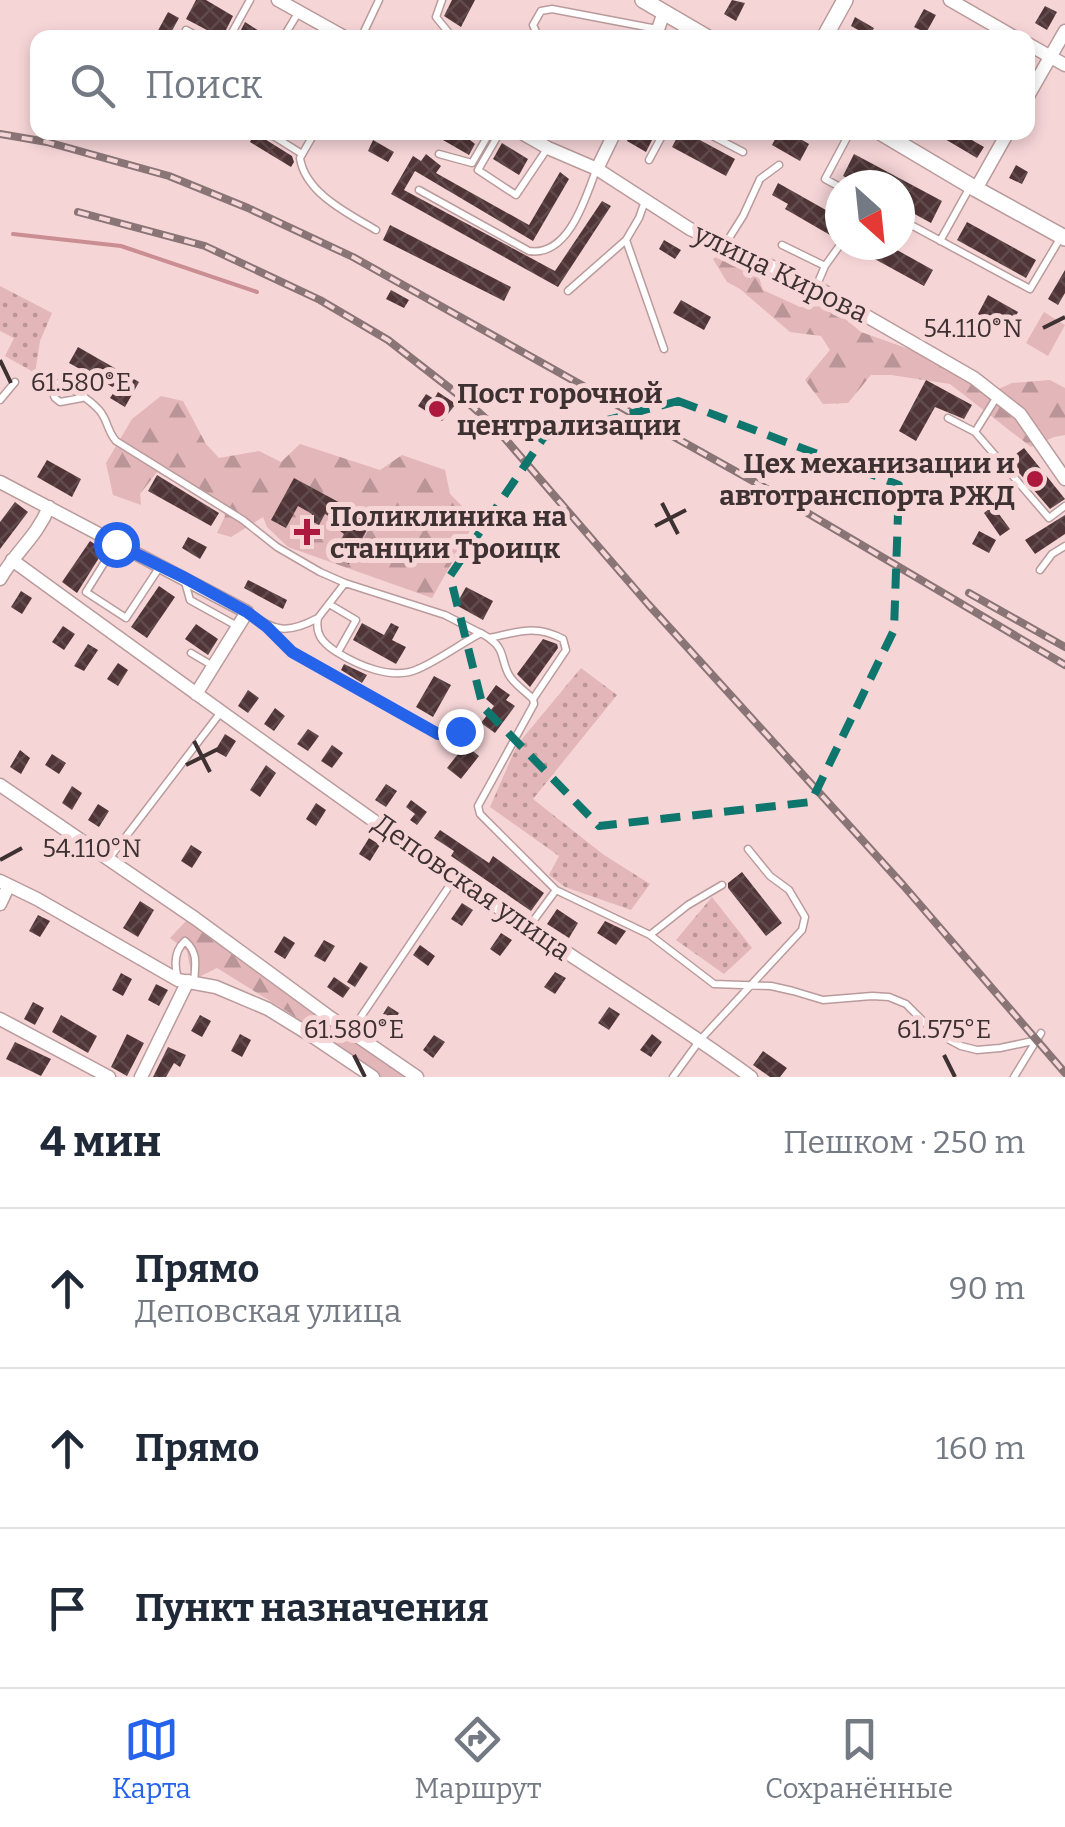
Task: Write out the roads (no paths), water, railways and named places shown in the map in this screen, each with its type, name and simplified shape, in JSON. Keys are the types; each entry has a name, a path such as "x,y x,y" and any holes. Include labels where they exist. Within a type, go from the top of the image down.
{"street":[{"path":"280,0 331,30"},
{"path":"644,0 694,30"},
{"path":"828,30 845,0"},
{"path":"950,0 1002,30"},
{"path":"657,30 664,12"},
{"path":"1035,84 1065,30"},
{"path":"1035,48 1065,66"},
{"name":"улица Кирова","path":"534,140 597,169 690,229 816,286 952,364 1020,414 1065,479"},
{"path":"597,169 612,140"},
{"path":"894,140 1063,237"},
{"path":"973,187 1003,140"},
{"path":"0,482 247,612 196,694"},
{"path":"0,579 41,526 48,508"},
{"name":"Деповская улица","path":"12,560 455,878 751,1077"},
{"path":"0,785 196,919 351,1031 396,1071 417,1077"},
{"path":"0,904 4,884 38,899 187,981 216,987 268,1010 373,1077"},
{"path":"141,1077 187,981"},
{"path":"0,1018 109,1077"}],"lane":[{"path":"234,30 250,0"},
{"path":"365,30 379,0"},
{"path":"442,0 436,16 447,30"},
{"path":"535,30 533,25 541,12 552,10 642,30"},
{"path":"287,30 298,12"},
{"path":"280,140 302,154"},
{"path":"311,140 302,154 302,168 322,194 341,210 376,230"},
{"path":"439,154 472,163 485,140"},
{"path":"495,140 478,170 516,194 548,148"},
{"path":"650,160 660,140"},
{"path":"720,140 743,152"},
{"path":"829,170 846,140"},
{"path":"726,244 760,179 779,165"},
{"path":"420,190 529,251 542,253 566,234 597,169"},
{"path":"940,241 973,187"},
{"path":"568,291 626,240 645,202"},
{"path":"915,228 1030,289 1063,237"},
{"path":"626,240 664,349"},
{"path":"782,245 825,266"},
{"path":"816,286 829,260"},
{"path":"0,400 15,382"},
{"path":"975,432 998,396"},
{"path":"82,398 98,408 116,441 243,520 277,548 344,583 445,615 498,644 506,670 533,698 534,704 478,806 480,814 556,890 650,934 714,984 793,990 822,1000 889,997 906,1004 946,1038 977,1050 1040,1037 1014,1077"},
{"path":"948,418 975,432 1048,518 1065,506"},
{"path":"116,544 86,592 126,618 160,567"},
{"path":"1040,570 1052,554 1065,546"},
{"path":"185,578 190,600 238,627"},
{"path":"267,627 281,630 318,618 344,583"},
{"path":"329,604 356,620 338,652"},
{"path":"247,612 292,652 438,734 460,731"},
{"path":"318,618 319,636 338,652 358,664 401,674 417,670 481,634"},
{"path":"489,638 534,628 563,639 566,650 533,698"},
{"path":"191,653 214,667"},
{"path":"108,860 222,711"},
{"path":"673,1077 700,1040 802,930 805,917 789,890 770,876 748,848"},
{"path":"351,1031 455,878"},
{"path":"650,934 722,885"},
{"path":"528,928 556,890"},
{"path":"186,942 196,958 187,981 175,968 179,946 186,942"}],"waterway":[{"path":"13,234 121,246 257,292"}],"railway":[{"path":"0,134 30,139"},
{"path":"35,140 169,176 353,257 760,485 1065,665"},
{"path":"78,212 205,246 320,300 388,340 465,400 495,427 1065,1073"},
{"path":"969,593 1065,647"}],"place":[{"name":"Пост горочной централизации","path":"437,409"},
{"name":"Цех механизации и автотранспорта РЖД","path":"1035,479"},
{"name":"Поликлиника на станции Троицк","path":"307,532"}]}
